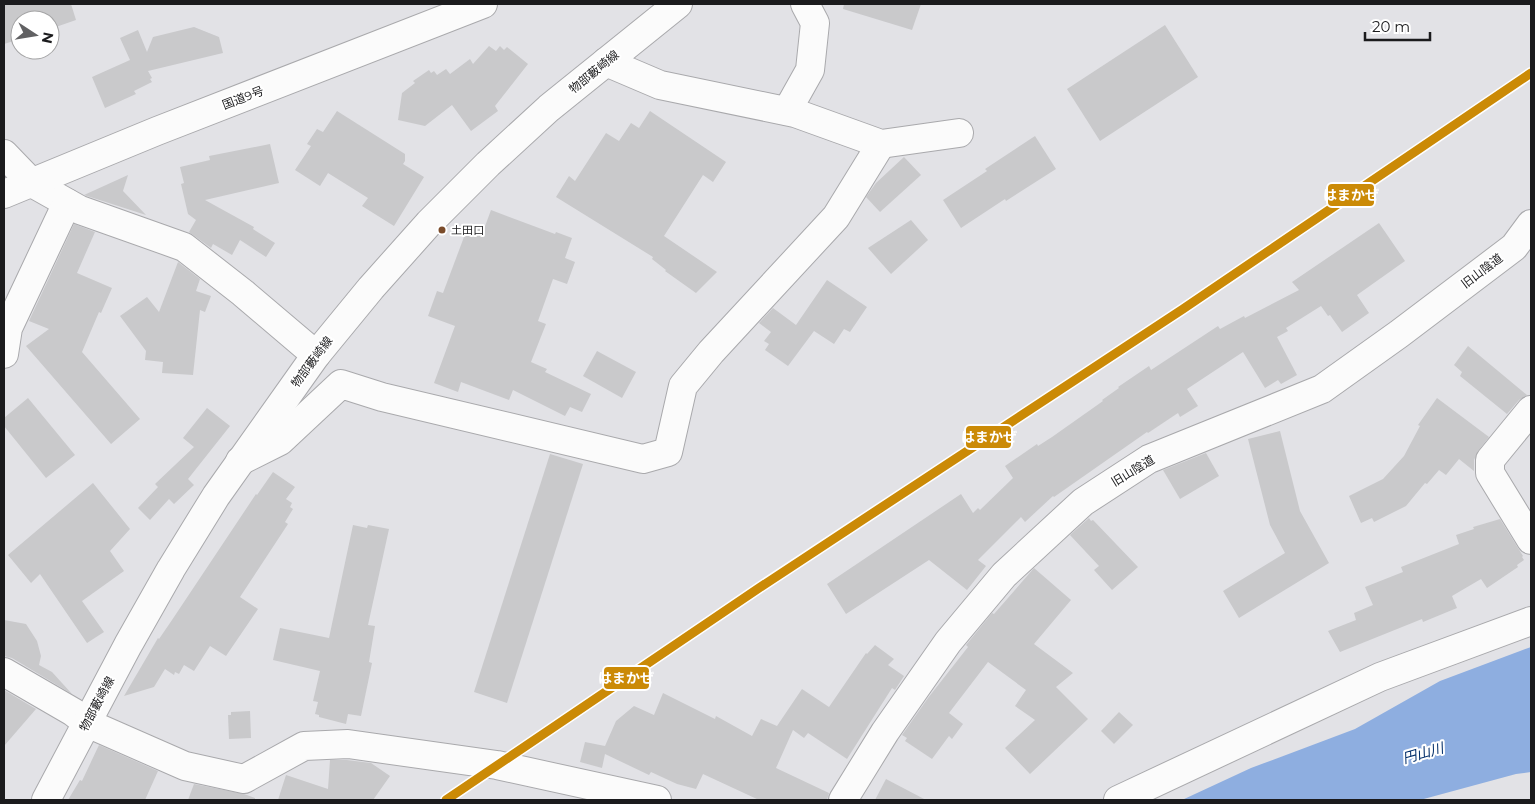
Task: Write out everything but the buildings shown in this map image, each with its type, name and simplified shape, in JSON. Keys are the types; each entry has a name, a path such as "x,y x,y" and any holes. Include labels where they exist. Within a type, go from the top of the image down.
{"main road":[{"name":"国道9号","path":"4,194 157,131 483,4"},
{"name":"物部藪崎線","path":"46,800 128,645 171,569 240,460 316,355 371,288 429,223 488,164 549,108 678,4"},
{"path":"787,111 810,70 815,23 805,4"},
{"path":"606,62 660,85 787,111 881,144 959,134"},
{"path":"240,460 280,441 341,384 382,396 643,459 668,452 683,386 711,352 836,217 881,144"},
{"path":"4,154 32,183 80,210 184,247 243,293 316,355"},
{"path":"4,354 8,328 67,203"},
{"name":"旧山陰道","path":"843,800 885,732 948,642 1004,575 1083,502 1149,459 1322,389 1399,334 1514,247 1531,224"},
{"path":"1531,410 1490,460 1490,473 1531,540"},
{"path":"1118,800 1380,677 1531,621"},
{"path":"4,672 72,712 87,723 185,766 244,779 304,746 348,744 497,765 657,800"}],"water":[{"name":"円山川","path":"1531,647 1531,772 1516,774 1420,800 1182,800 1251,768 1355,729 1440,681"}],"transit line":[{"name":"はまかぜ","path":"446,800 759,588 1183,309 1531,73"}],"place":[{"name":"土田口","path":"442,230"}]}
